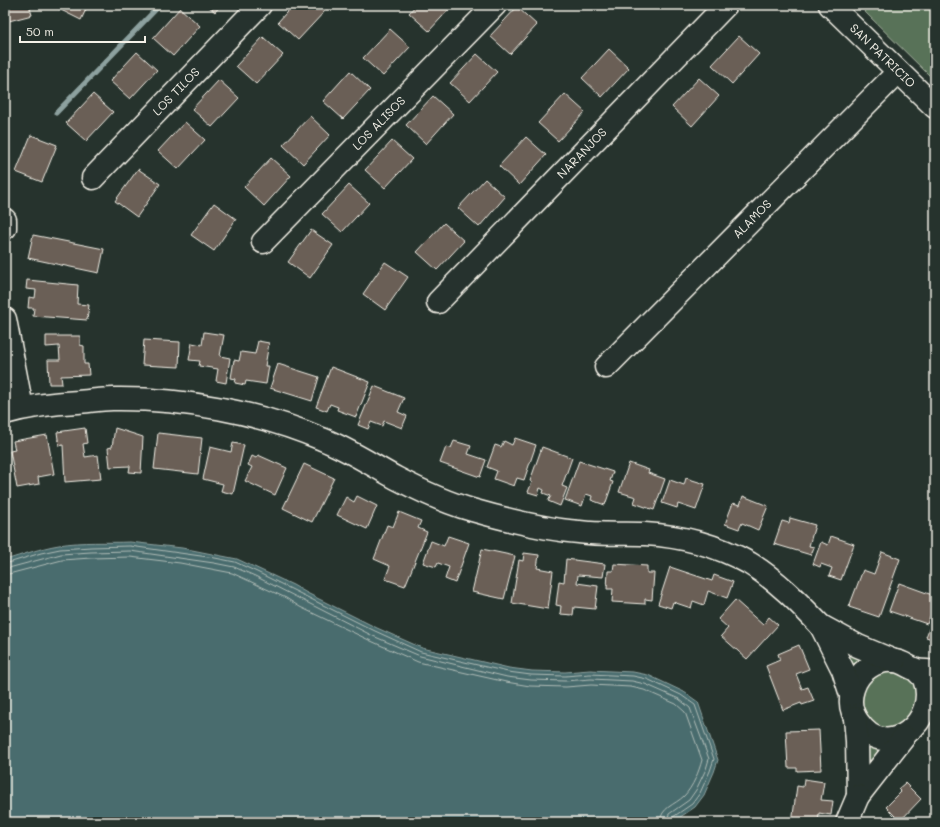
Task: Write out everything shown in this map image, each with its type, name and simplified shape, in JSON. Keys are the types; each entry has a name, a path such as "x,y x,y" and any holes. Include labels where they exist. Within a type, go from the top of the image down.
{"street":[{"name":"LOS TILOS","path":"93,178 260,5"},
{"name":"LOS ALISOS","path":"263,242 495,5"},
{"name":"NARANJOS","path":"438,302 726,5"},
{"name":"SAN PATRICIO","path":"830,5 935,107"},
{"name":"ALAMOS","path":"606,367 898,72"},
{"path":"5,220 5,228"},
{"path":"5,319 13,410 65,402 120,399 162,401 201,406 248,415 323,439 430,494 475,511 537,527 608,534 673,536 706,544 748,563 767,575 788,593 821,626 858,646 894,661 905,663 925,671 924,679 929,690 931,713 922,725 914,732 904,737 882,739 861,727 855,718 851,707 851,695 854,684 861,674 870,666 881,662 894,661"},
{"path":"821,626 843,670 851,695"},
{"path":"855,718 858,796"},
{"path":"847,822 858,796 904,737"}],"green space":[{"path":"858,5 935,5 935,81"},
{"path":"837,643 871,662 853,679"},
{"path":"889,669 920,682 917,725 878,733 859,708 860,699 863,687 866,683"},
{"path":"866,741 891,749 866,779"}],"water":[{"path":"130,542 182,548 237,559 293,585 377,628 422,648 509,668 532,671 565,672 590,670 633,672 648,675 684,692 698,702 718,760 714,772 704,795 695,807 673,822 5,822 5,560 52,546 86,543"}],"building":[{"path":"5,5 29,5 32,15 5,22"},
{"path":"51,5 88,5 81,20"},
{"path":"207,5 221,5 215,12"},
{"path":"293,5 318,5 325,11 298,40 278,22"},
{"path":"416,5 453,5 429,31 409,13"},
{"path":"517,7 537,25 510,54 490,36"},
{"path":"180,8 200,26 173,56 153,38"},
{"path":"390,29 410,47 383,76 363,58"},
{"path":"739,36 759,54 732,84 712,65"},
{"path":"263,37 283,55 256,84 236,66"},
{"path":"609,49 629,68 602,97 582,78"},
{"path":"137,52 157,70 130,99 110,81"},
{"path":"477,54 497,72 470,101 450,83"},
{"path":"350,71 370,90 343,119 323,101"},
{"path":"699,78 719,96 692,126 672,107"},
{"path":"219,80 239,98 212,127 192,109"},
{"path":"93,94 113,112 86,141 66,123"},
{"path":"565,94 585,112 558,141 538,123"},
{"path":"433,96 453,114 426,144 406,125"},
{"path":"310,116 330,135 303,164 283,145"},
{"path":"185,122 205,140 178,169 158,151"},
{"path":"31,135 57,145 42,182 16,172"},
{"path":"526,137 546,155 519,185 499,166"},
{"path":"392,141 412,159 385,188 365,170"},
{"path":"271,158 291,176 264,206 244,187"},
{"path":"138,169 160,184 137,217 115,201"},
{"path":"485,179 505,197 479,227 458,208"},
{"path":"349,185 369,203 342,232 322,214"},
{"path":"214,203 236,219 214,251 191,235"},
{"path":"444,223 464,241 437,270 417,252"},
{"path":"311,230 333,245 310,278 288,262"},
{"path":"33,235 104,249 99,273 28,258"},
{"path":"385,262 408,277 385,310 363,294"},
{"path":"27,280 78,285 77,304 89,305 87,320 33,316 34,308 28,308 29,297 35,298 36,290 26,289"},
{"path":"204,332 224,335 220,356 230,358 226,383 216,381 218,369 199,366 200,361 189,360 192,343 202,345"},
{"path":"46,336 80,336 80,345 84,346 84,364 88,364 89,375 61,376 62,384 49,384 48,360 60,360 59,346 46,347"},
{"path":"144,340 180,342 179,367 142,365"},
{"path":"258,341 269,343 265,366 269,366 266,384 246,381 245,385 235,383 236,379 231,378 234,360 239,361 241,352 255,354"},
{"path":"278,364 319,377 312,401 270,388"},
{"path":"331,367 370,382 356,417 337,410 338,407 330,404 327,411 316,407"},
{"path":"374,386 404,398 398,412 407,416 402,428 384,421 382,426 371,422 368,429 358,425"},
{"path":"85,428 87,443 83,444 85,457 98,455 101,479 65,482 63,445 59,446 57,432"},
{"path":"115,428 143,437 141,473 129,472 130,466 110,467 108,448 112,447"},
{"path":"158,433 202,438 198,474 154,469"},
{"path":"47,435 54,474 38,477 39,484 17,488 10,451 15,450 13,441"},
{"path":"515,438 536,445 524,480 517,478 514,486 494,479 497,471 487,467 495,445 501,447 504,441 512,445"},
{"path":"454,441 471,446 468,454 486,460 480,477 440,463 446,447 451,448"},
{"path":"233,443 244,445 233,494 221,491 223,484 203,479 210,447 231,452"},
{"path":"542,447 572,458 562,486 567,488 560,506 548,501 551,496 543,493 544,490 540,488 538,495 528,492 532,482 530,481"},
{"path":"258,455 287,468 275,495 245,481 252,467 248,465 252,456 256,458"},
{"path":"579,461 613,472 610,481 613,482 605,505 591,500 592,496 586,494 582,506 565,500"},
{"path":"629,463 649,470 648,473 665,479 654,510 634,503 636,497 619,492"},
{"path":"304,464 334,478 312,522 283,508"},
{"path":"5,470 9,484 5,485"},
{"path":"686,478 705,484 696,510 678,504 677,508 662,503 670,480 684,485"},
{"path":"357,496 377,506 367,529 337,515 346,497 354,502"},
{"path":"743,496 768,506 758,530 742,523 739,529 725,524 733,503 740,505"},
{"path":"399,512 421,521 418,528 427,532 405,586 385,579 390,566 374,559 387,525 393,527"},
{"path":"790,518 815,525 809,546 814,547 811,555 774,544 782,521 789,523"},
{"path":"448,536 469,543 455,583 445,579 449,567 438,563 436,567 423,563 431,541 444,546"},
{"path":"831,536 854,544 841,580 829,576 832,568 821,564 820,567 813,564 821,542 828,545"},
{"path":"482,549 515,556 504,599 472,592"},
{"path":"882,552 900,559 879,617 849,607 863,570 874,574"},
{"path":"524,553 539,555 537,568 553,571 548,609 512,603 519,560 523,561"},
{"path":"566,559 605,564 603,577 578,575 577,583 598,586 595,609 574,607 573,615 560,614 561,606 556,605 559,581 564,582"},
{"path":"614,564 647,566 647,573 654,573 652,600 645,599 645,604 612,602 613,589 607,589 608,571 613,571"},
{"path":"670,567 712,581 714,575 733,582 727,598 708,591 704,605 693,601 691,608 673,602 671,608 658,604"},
{"path":"899,583 935,596 935,604 927,624 889,611"},
{"path":"735,600 763,625 769,617 778,625 747,659 721,636 728,628 718,619"},
{"path":"935,613 935,640 926,637"},
{"path":"799,645 809,669 796,674 802,689 808,687 814,701 802,705 801,703 783,710 766,666 780,660 778,654"},
{"path":"819,730 821,770 797,771 797,768 788,768 786,731"},
{"path":"804,779 824,782 821,800 833,801 831,815 819,813 818,822 792,822 797,786 803,787"},
{"path":"905,783 921,799 900,821 886,807 901,792 898,789"}],"waterway":[{"path":"56,113 160,5"}]}
